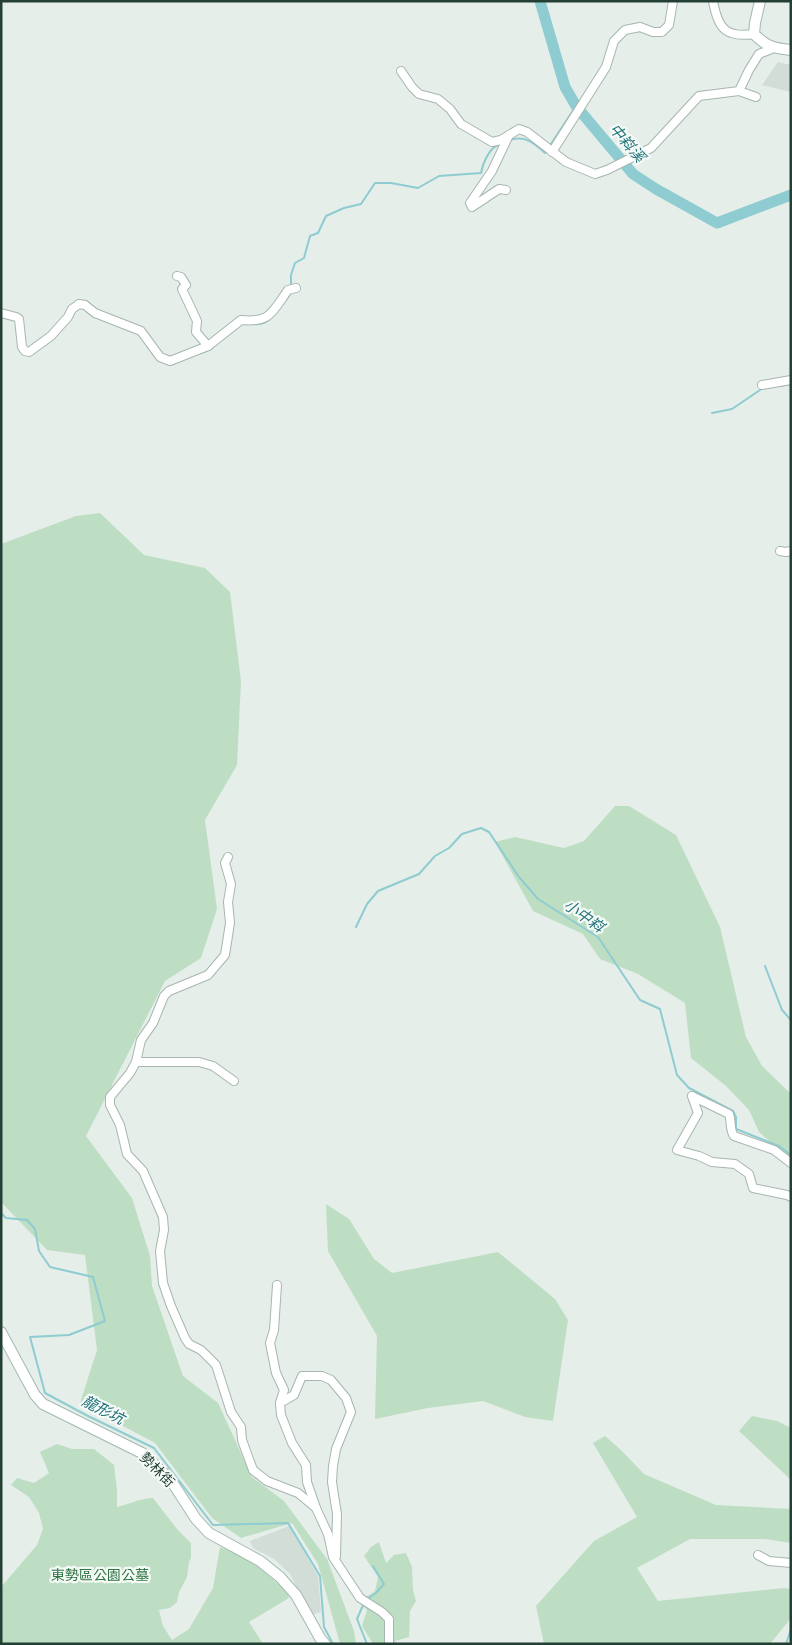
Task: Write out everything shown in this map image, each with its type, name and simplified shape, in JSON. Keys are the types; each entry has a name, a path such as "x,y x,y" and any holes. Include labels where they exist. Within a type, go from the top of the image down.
{"street":[{"path":"552,152 606,67 614,41 625,30 640,27 653,32 662,32 669,26 673,1"},
{"path":"713,1 720,25 730,34 740,36 754,34"},
{"path":"754,34 760,1"},
{"path":"754,34 764,44 774,48 791,50"},
{"path":"740,91 748,70 758,54 774,48"},
{"path":"401,71 419,94 438,99 450,109 461,124 492,142 500,141 518,129 528,132 566,162 595,174 651,148 699,96 740,91 756,97"},
{"path":"506,190 499,189 472,207 470,203 492,171 509,135"},
{"path":"497,150 500,141"},
{"path":"177,276 181,277 186,285 182,289 197,321 196,332 208,346"},
{"path":"1,313 16,317 19,320 22,347 25,351 29,352 51,336 68,317 72,309 79,304 85,305 95,313 141,331 160,357 170,361 208,346 240,320 256,321 270,316 292,289"},
{"path":"762,385 791,380"},
{"path":"780,551 791,551"},
{"path":"228,857 225,863 232,884 228,902 230,923 224,955 208,975 169,991 164,996 153,1023 142,1040 136,1062 130,1073 110,1097 110,1104 120,1125 127,1154 142,1171 164,1216 164,1230 160,1251 163,1283 170,1306 189,1344 201,1350 216,1365 231,1412 240,1427 242,1440 254,1470 267,1482 298,1494 316,1508"},
{"path":"136,1062 199,1062 213,1066 234,1081"},
{"path":"791,1163 774,1150 734,1136 730,1131 731,1120 729,1114 692,1096 698,1113 677,1150 712,1162 734,1164 749,1174 753,1188 791,1197"},
{"path":"277,1285 274,1330 270,1343 276,1373 284,1390 280,1403 281,1415 292,1443 306,1465 308,1482 316,1508 328,1534 336,1563 360,1598 369,1602 389,1620 389,1644"},
{"name":"勢林街","path":"1,1332 6,1350 35,1395 43,1404 142,1452 170,1479 196,1519 209,1533 260,1561 280,1577 296,1595 325,1644"},
{"path":"280,1403 294,1395 302,1376 322,1376 331,1380 346,1398 351,1412 336,1448 333,1466 332,1482 337,1514 336,1563"},
{"path":"758,1555 769,1561 791,1563"}],"shaded area":[{"path":"778,62 791,65 791,92 762,85"},
{"path":"289,1526 318,1576 321,1612 311,1615 290,1574 274,1559 253,1548 250,1541"}],"green space":[{"path":"100,513 144,555 205,568 230,592 241,681 237,765 205,820 217,909 201,958 165,981 86,1136 132,1198 150,1256 152,1286 183,1376 218,1403 252,1477 284,1501 327,1559 354,1631 356,1644 340,1644 318,1564 292,1523 241,1538 212,1518 155,1443 80,1403 97,1350 85,1255 47,1250 1,1202 1,544 76,516"},
{"path":"615,806 629,806 676,835 720,927 746,1037 762,1066 791,1094 791,1160 759,1132 749,1110 726,1086 691,1058 685,1003 638,974 600,959 583,934 533,911 495,842 515,837 564,848 584,841"},
{"path":"326,1204 349,1219 374,1259 392,1273 498,1252 555,1299 568,1320 553,1421 525,1417 483,1401 428,1408 375,1419 377,1336 328,1251"},
{"path":"752,1416 777,1421 791,1428 791,1480 739,1431"},
{"path":"605,1436 644,1474 716,1505 791,1509 791,1543 765,1539 690,1539 637,1568 658,1601 784,1588 791,1589 791,1618 770,1644 544,1644 536,1606 594,1541 637,1517 593,1443"},
{"name":"東勢區公園公墓","path":"57,1444 72,1449 94,1449 114,1465 117,1507 153,1498 177,1529 191,1543 191,1558 187,1577 179,1592 177,1602 170,1608 159,1610 163,1626 172,1640 189,1629 213,1588 220,1547 249,1558 287,1592 289,1598 249,1622 263,1644 1,1644 1,1587 37,1545 43,1529 39,1513 29,1497 11,1485 17,1478 34,1483 49,1473 40,1452"},
{"path":"379,1542 386,1563 394,1555 406,1553 412,1567 413,1590 416,1601 410,1611 409,1637 395,1641 396,1644 373,1644 362,1626 367,1610 359,1602 375,1591 378,1577 364,1556 371,1547"}],"waterway":[{"name":"中嵙溪","path":"540,1 565,87 576,106 633,174 717,223 791,195"},
{"path":"549,147 576,106"},
{"path":"510,140 525,139 545,153 546,151"},
{"path":"291,286 291,275 295,263 304,258 310,236 318,233 326,216 344,208 361,204 375,183 391,183 418,188 439,176 481,173 483,164 493,148 500,144"},
{"path":"285,301 291,293"},
{"path":"253,324 264,323 273,316"},
{"path":"201,353 211,349 216,344"},
{"path":"780,386 791,384"},
{"path":"712,413 732,409 763,388"},
{"name":"小中嵙","path":"356,927 367,904 378,891 419,874 435,856 449,848 462,834 481,828 489,832 519,877 538,899 598,937 640,1000 660,1009 677,1075 689,1088 733,1111 736,1117 736,1129 779,1146 791,1155"},
{"path":"765,966 782,1010 791,1020"},
{"name":"龍形坑","path":"1,1213 6,1218 27,1220 35,1229 39,1251 50,1267 93,1277 105,1321 69,1335 30,1337 45,1393 154,1448 213,1525 288,1523 320,1576 324,1627 333,1644"},
{"path":"367,1599 375,1594 384,1584 373,1566"},
{"path":"364,1603 357,1619 367,1644"},
{"name":"小中嵙","path":"786,1644 791,1629"}]}
